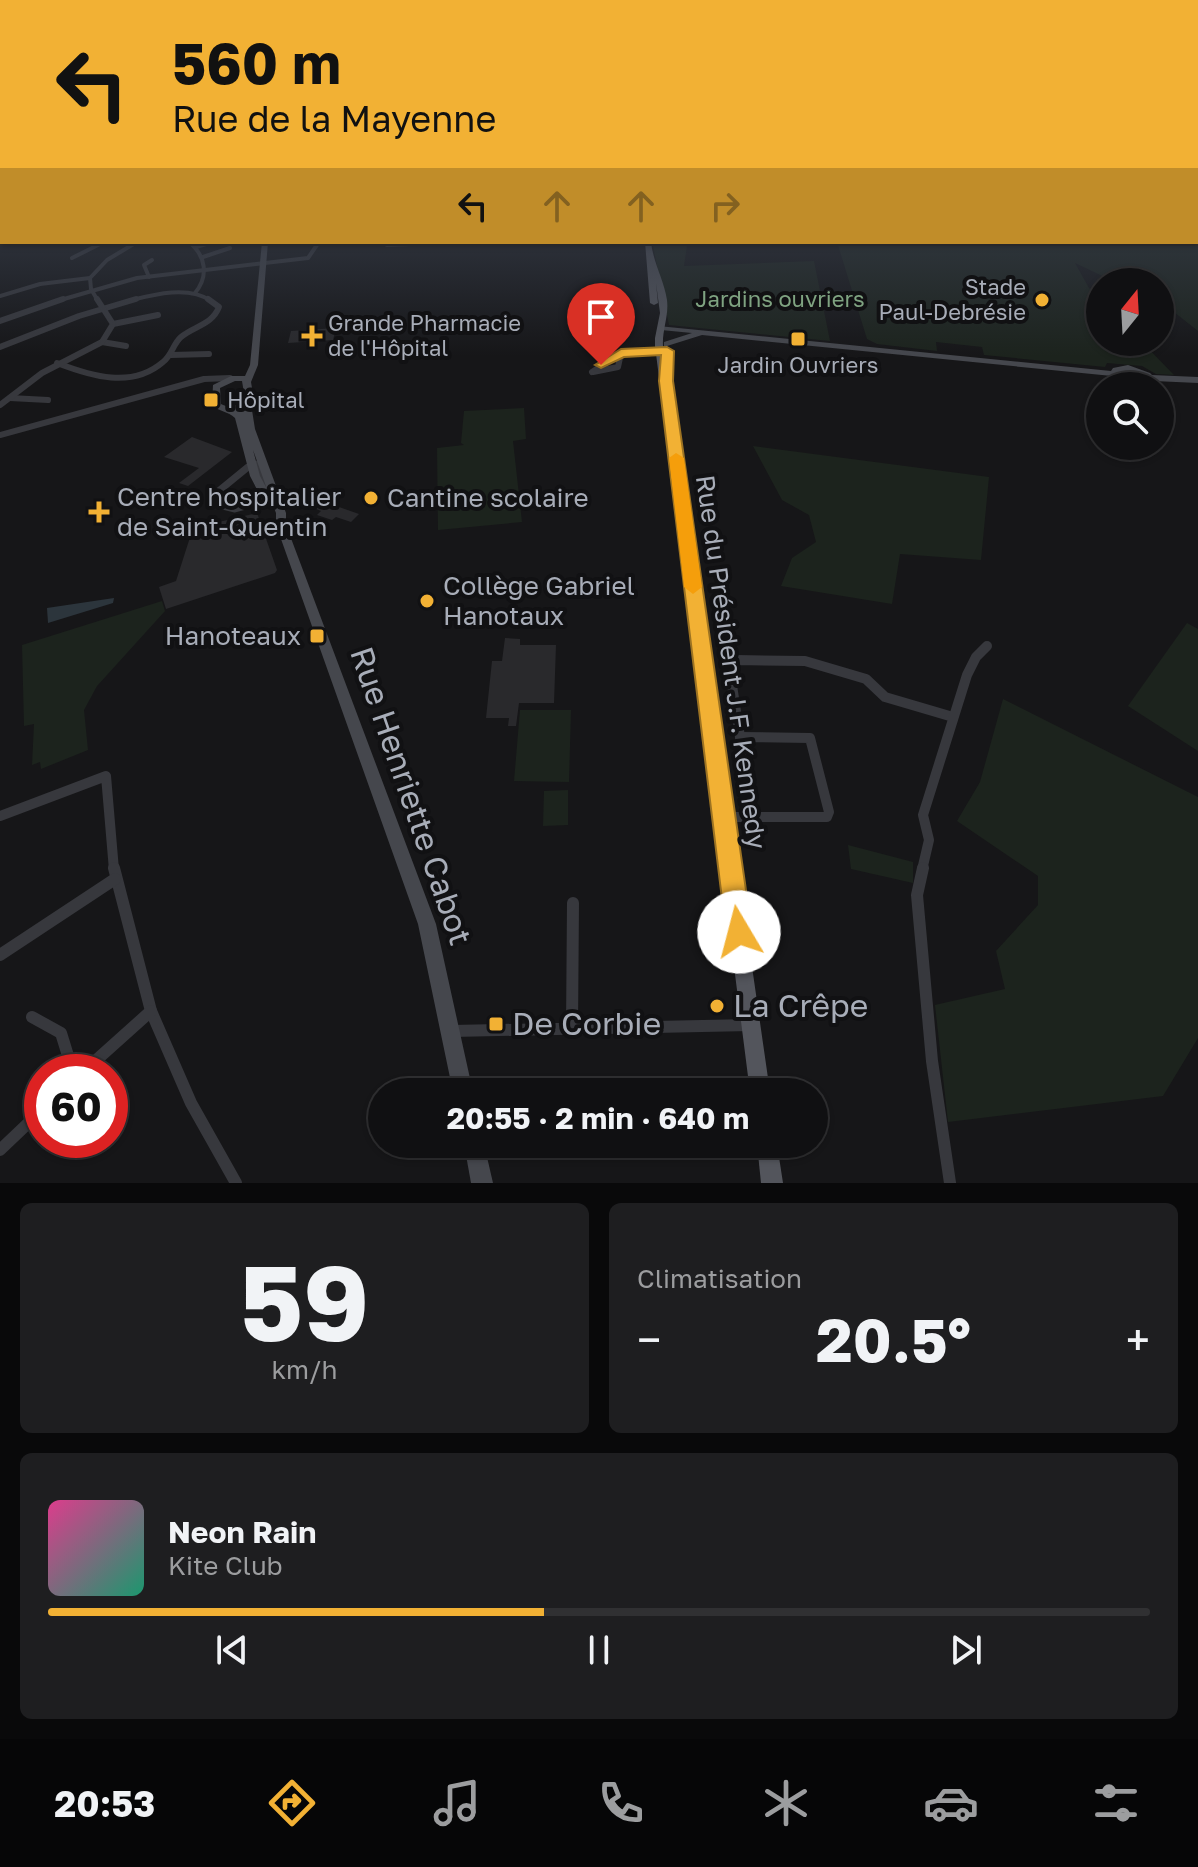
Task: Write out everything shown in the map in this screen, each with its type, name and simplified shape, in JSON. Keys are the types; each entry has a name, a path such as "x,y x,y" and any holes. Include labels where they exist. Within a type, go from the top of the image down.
{"main road":[{"name":"Rue du Président J.F. Kennedy","path":"648,245 660,284 664,320 658,332 665,349 666,381 758,1078"},
{"path":"769,1158 772,1183"}],"street":[{"path":"72,258 98,245"},
{"path":"0,296 40,284 90,278 107,260 132,245"},
{"path":"193,245 203,257 204,270 201,287 195,293"},
{"path":"196,247 202,245"},
{"path":"216,387 217,405 231,409 246,404 250,398 247,381 254,361 265,245"},
{"path":"0,321 91,289 149,277 308,258 317,245"},
{"path":"203,257 230,248"},
{"path":"149,277 144,265 152,260"},
{"path":"90,278 91,289 113,324"},
{"path":"0,347 104,307 147,296 195,293 214,300 219,307 218,312 178,340 171,355 155,368 120,378 91,375 57,363"},
{"path":"0,405 57,363 102,342 113,324 158,315"},
{"path":"661,328 1095,372"},
{"path":"621,353 618,367 592,372 621,353 665,349 705,332"},
{"path":"102,342 126,346"},
{"path":"171,355 209,354"},
{"path":"216,387 254,361"},
{"path":"1115,372 1128,368 1137,372"},
{"path":"0,435 195,381 232,378 247,381"},
{"path":"1174,379 1198,380"},
{"path":"195,381 216,387"},
{"path":"10,398 48,400"},
{"name":"Rue Henriette Cabot","path":"246,404 250,429 281,513 281,525"},
{"name":"Rue Henriette Cabot","path":"231,409 239,417 252,465 281,525 427,924 460,1078"},
{"path":"267,500 235,509 219,505 216,497 220,488 257,464 263,482 270,487"},
{"path":"950,1183 932,1061 917,895 929,840 923,815 967,675 976,657 987,646"},
{"path":"752,817 729,666 736,660 805,661 866,679 885,697 953,717"},
{"path":"724,817 827,817 829,812 810,738 740,737"},
{"path":"0,816 106,776 115,879 151,1011 191,1103 236,1183"},
{"path":"0,955 115,879"},
{"path":"572,1028 573,903"},
{"path":"103,1054 151,1011"},
{"path":"32,1017 61,1033 67,1054"},
{"path":"450,1031 751,1025"},
{"path":"0,1150 24,1127"},
{"path":"477,1158 482,1183"}],"green space":[{"path":"838,245 1198,245 1198,331 1174,312 1174,268 1086,268 1075,263 1086,283 1086,356 1156,356 1171,372 1152,372 1142,366 1107,363 1105,367 984,355 982,347 936,342 937,351 877,344 867,339"},
{"name":"Jardins ouvriers","path":"653,246 687,246 684,266 814,261 830,341 669,325"},
{"path":"524,408 526,439 513,441 522,522 438,530 437,448 464,445 461,443 464,411"},
{"path":"753,446 989,477 981,560 900,554 892,604 781,586 792,558 816,542 809,515 782,500"},
{"path":"162,601 165,611 97,686 84,710 88,750 41,769 40,762 32,765 34,724 24,726 22,645"},
{"path":"1187,623 1198,629 1198,751 1128,706"},
{"path":"1003,699 1198,797 1198,1038 1163,1096 948,1122 935,1005 1005,989 996,951 1038,905 1038,876 957,821 980,782"},
{"path":"520,710 571,710 569,782 514,781"},
{"path":"568,790 568,825 543,826 544,791"},
{"path":"848,845 913,862 913,883 851,869"}],"shaded area":[{"path":"114,598 113,603 48,623 47,608"}],"building":[{"name":"Grande Pharmacie de l'Hôpital","path":"336,328 333,340 288,343 291,331"},
{"path":"192,437 232,452 188,486 179,483 199,468 164,457"},
{"path":"302,494 359,514 351,522 317,515 321,511 295,500"},
{"path":"257,513 277,570 275,573 166,609 159,587 176,581 193,528"},
{"path":"505,638 520,639 520,645 556,645 554,703 519,703 516,726 508,726 509,718 486,718 492,661 502,661"}],"slow traffic":[{"path":"676,458 693,587"}],"place":[{"name":"Stade Paul-Debrésie","path":"1042,300"},
{"name":"Grande Pharmacie de l'Hôpital","path":"312,336"},
{"name":"Jardin Ouvriers","path":"798,339"},
{"name":"Hôpital","path":"211,400"},
{"name":"Cantine scolaire","path":"371,498"},
{"name":"Centre hospitalier de Saint-Quentin","path":"99,512"},
{"name":"Collège Gabriel Hanotaux","path":"427,601"},
{"name":"Hanoteaux","path":"317,636"},
{"name":"La Crêpe","path":"717,1006"},
{"name":"De Corbie","path":"496,1024"}],"route":[{"path":"601,365 621,353 667,351 666,381 739,932"}]}
